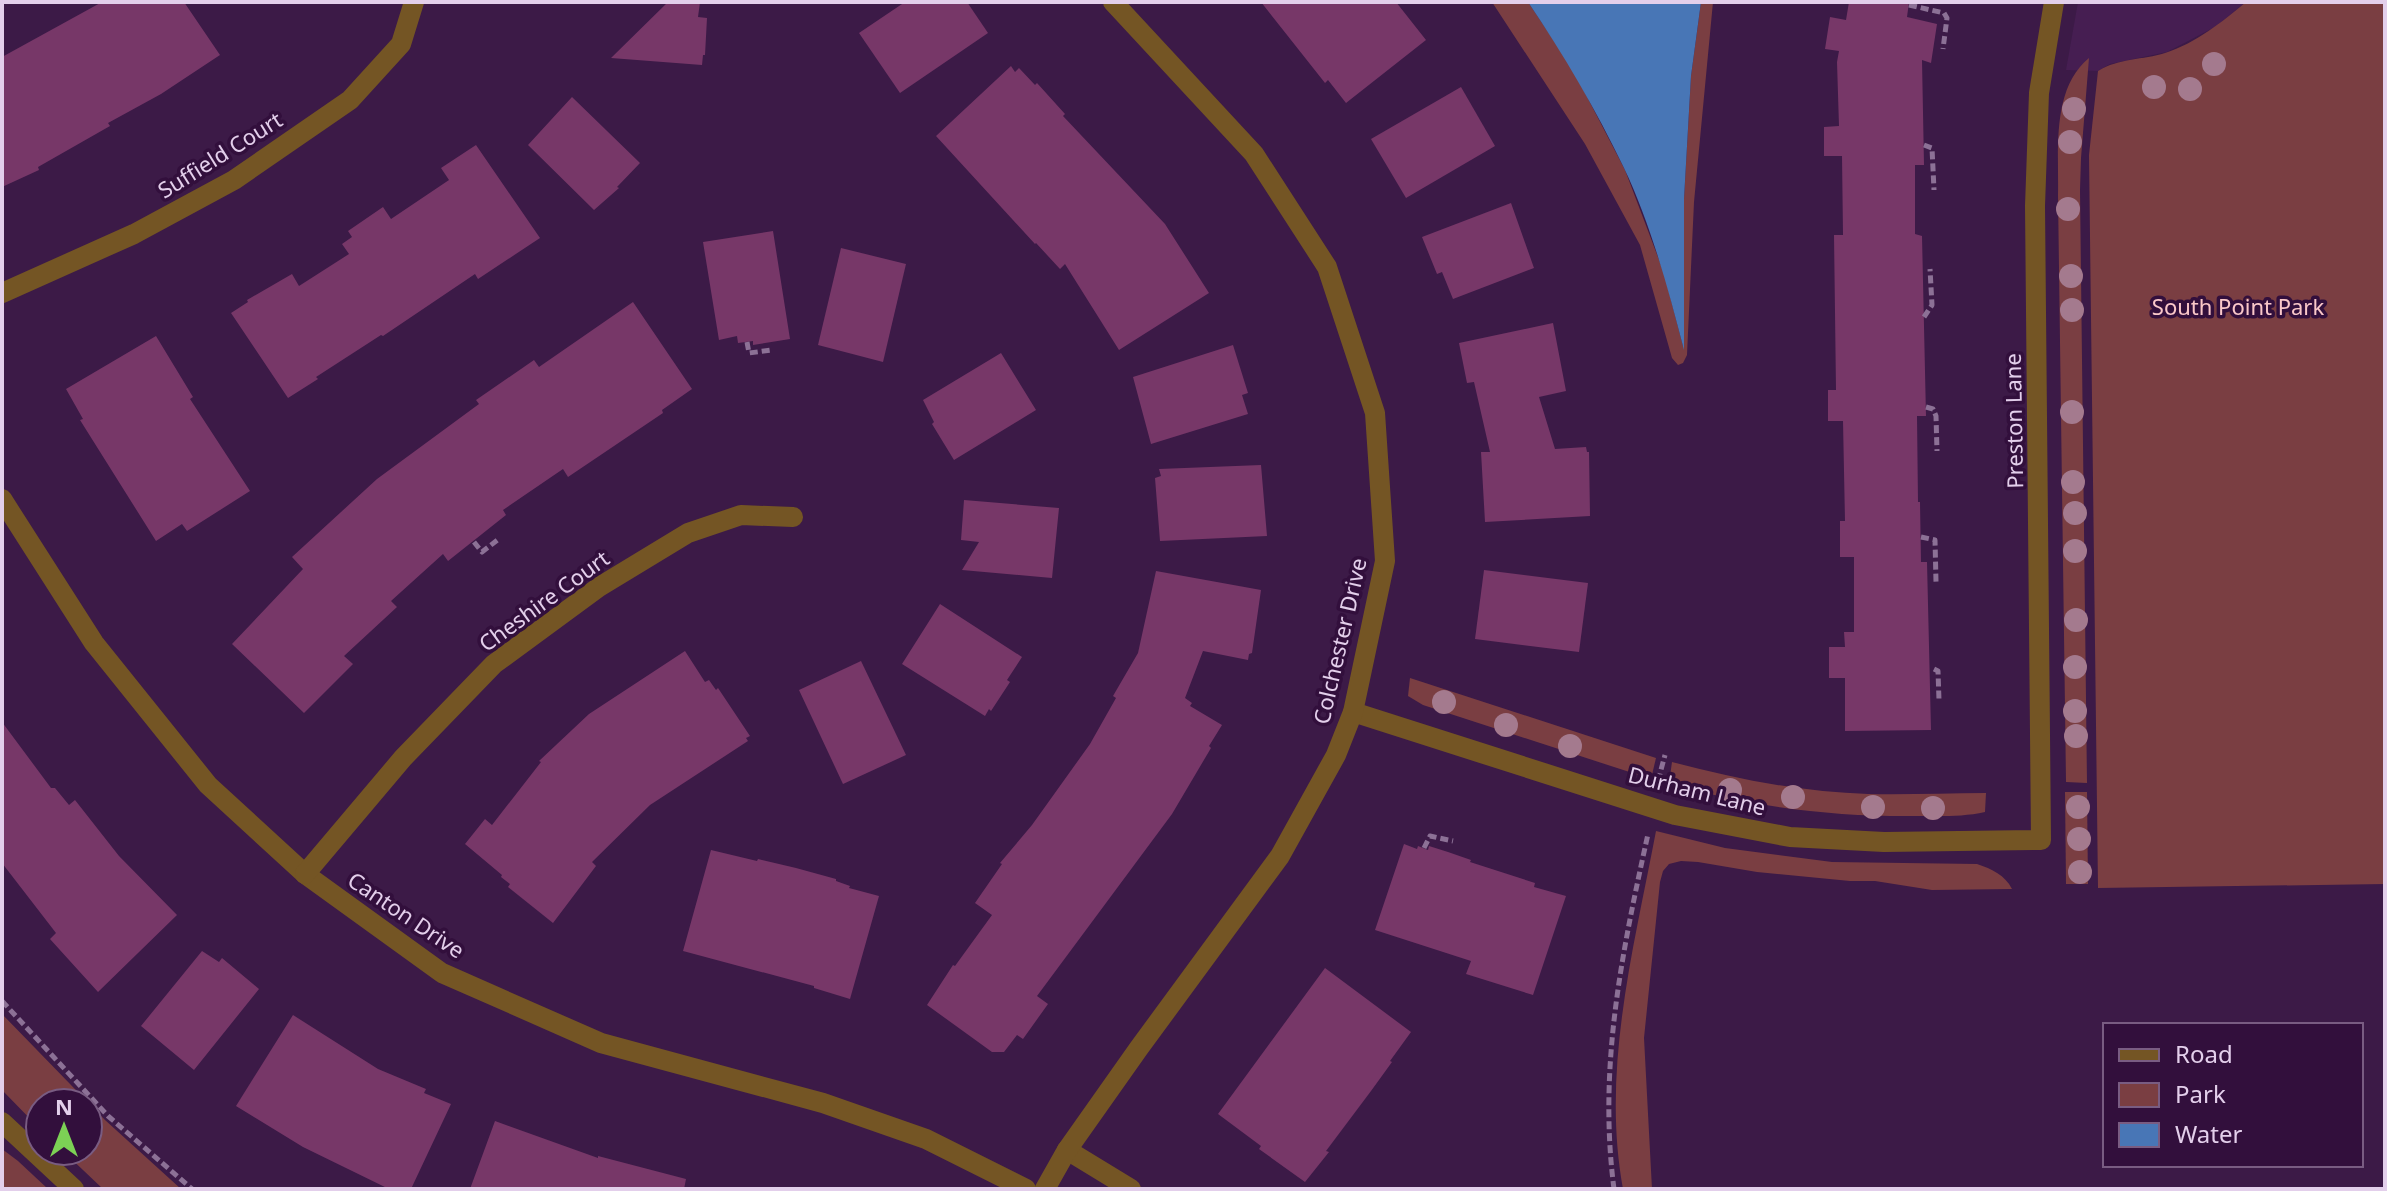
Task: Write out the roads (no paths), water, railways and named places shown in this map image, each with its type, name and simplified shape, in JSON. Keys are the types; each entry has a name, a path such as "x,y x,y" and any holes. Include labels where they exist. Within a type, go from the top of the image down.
{"street":[{"name":"Suffield Court","path":"2,293 134,234 234,180 350,100 401,44 414,2"},
{"name":"Colchester Drive","path":"1045,1189 1067,1150 1280,856 1336,755 1353,712 1385,561 1375,413 1327,267 1254,154 1113,2"},
{"name":"Preston Lane","path":"2041,840 2035,206 2039,93 2054,2"},
{"name":"Canton Drive","path":"2,499 103,655 208,785 305,874 442,973 601,1043 851,1113 926,1139 1026,1189"},
{"name":"Cheshire Court","path":"305,874 403,758 494,664 599,587 688,533 741,515 793,517"},
{"name":"Durham Lane","path":"1353,712 1675,815 1790,837 1884,842 2041,840"},
{"path":"2,1122 74,1189"},
{"path":"1067,1150 1131,1189"}],"water":[{"path":"1528,2 1701,2 1691,76 1684,199 1684,350 1651,234 1634,190 1579,83"}],"park label":[{"name":"South Point Park","path":"2238,307"}]}
